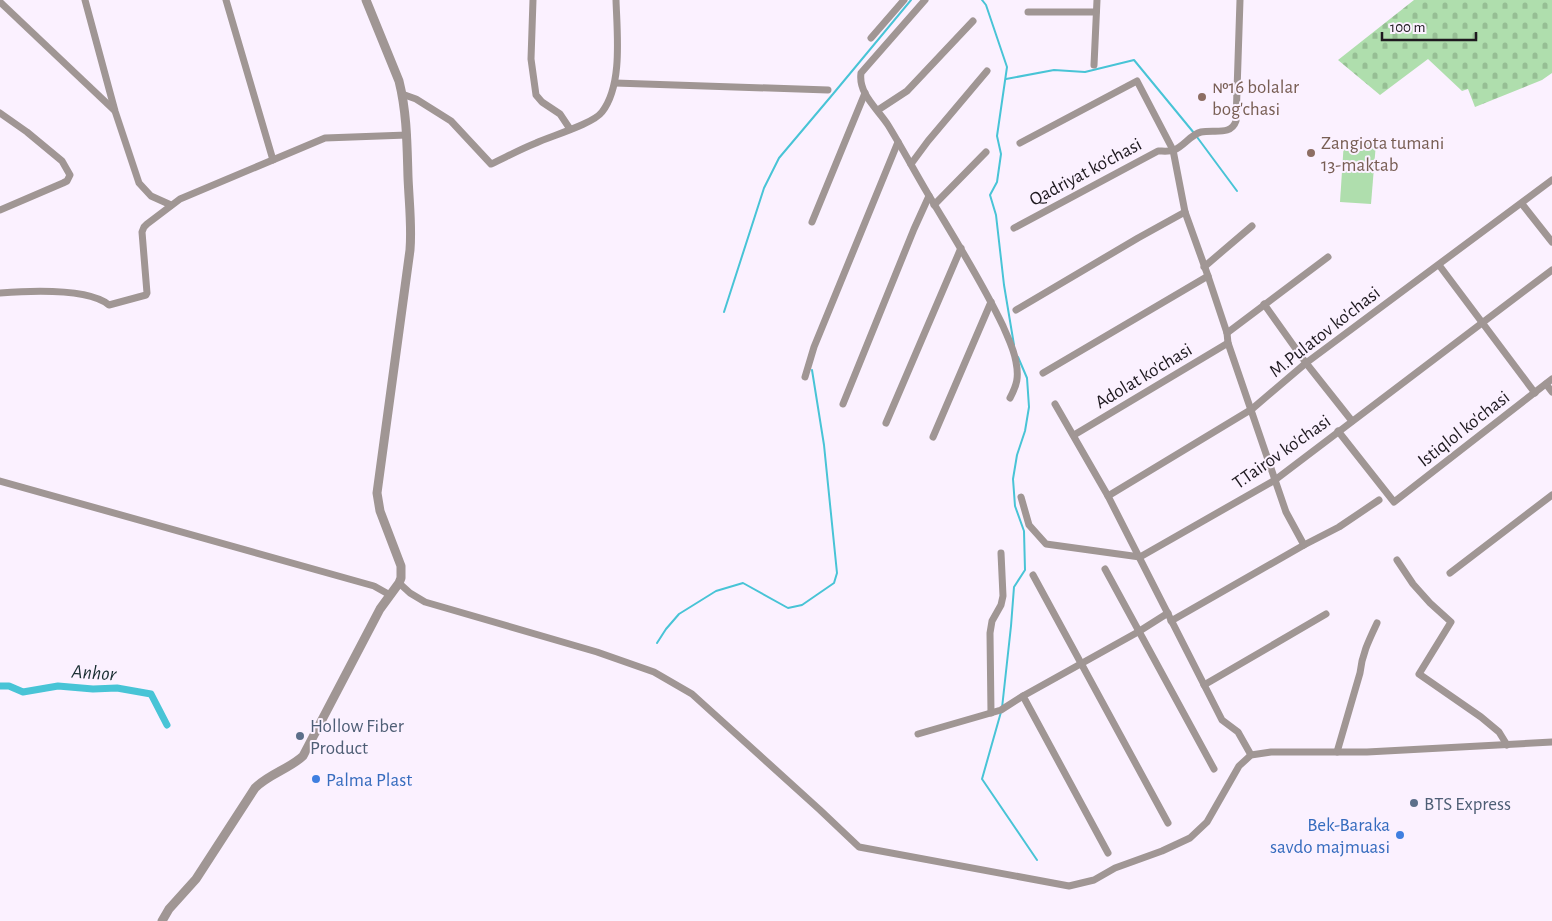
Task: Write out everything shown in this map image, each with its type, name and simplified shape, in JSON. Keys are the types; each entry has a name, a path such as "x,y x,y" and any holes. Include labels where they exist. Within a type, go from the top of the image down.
{"street":[{"path":"85,0 115,111 138,183 151,196 171,205"},
{"path":"226,0 272,160"},
{"path":"162,921 169,909 196,879 255,788 265,780 295,764 303,756 380,609 399,583 402,575 381,515 378,493 410,250 407,136 402,94 395,70 366,0"},
{"path":"532,0 531,59 536,95 542,102 560,114 570,129"},
{"path":"402,94 416,99 451,121 491,164 536,142 594,119 602,113 615,83 617,71 616,0"},
{"path":"871,38 904,0"},
{"path":"925,0 861,73 860,82 864,93 878,110 898,142 991,302 1017,362 1018,381 1010,398"},
{"path":"1094,65 1097,0"},
{"path":"1173,150 1195,135 1203,132 1230,130 1234,127 1236,121 1240,0"},
{"path":"0,2 115,111"},
{"path":"1028,12 1096,12"},
{"path":"878,110 907,91 973,21"},
{"path":"911,164 987,71"},
{"path":"1020,143 1138,82 1173,150 1184,212 1208,276 1227,332 1228,343 1286,512 1304,545"},
{"path":"615,83 828,90"},
{"path":"812,222 864,93"},
{"path":"0,113 27,132 62,161 70,176 63,183 0,210"},
{"path":"0,293 23,291 68,293 90,296 109,305 146,295 142,232 144,227 157,215 180,199 325,138 407,136"},
{"path":"805,377 814,347 898,142"},
{"name":"Qadriyat ko'chasi","path":"1014,228 1158,151 1173,150"},
{"path":"934,205 986,152"},
{"name":"M.Pulatov ko'chasi","path":"1108,496 1252,409 1306,363 1552,180"},
{"path":"844,404 929,196"},
{"path":"1522,204 1552,242"},
{"path":"1016,310 1184,212"},
{"path":"1204,267 1252,226"},
{"path":"886,423 961,248"},
{"path":"1227,332 1328,257"},
{"path":"1439,265 1535,393"},
{"name":"T.Tairov ko'chasi","path":"1140,557 1275,480 1552,270"},
{"path":"1043,373 1208,276"},
{"path":"933,437 991,302"},
{"path":"1264,304 1306,363 1352,421"},
{"name":"Adolat ko'chasi","path":"1074,435 1228,343"},
{"path":"1549,382 1552,392"},
{"name":"Istiqlol ko'chasi","path":"1338,431 1394,502 1549,382"},
{"path":"1055,404 1108,496 1222,720 1238,732 1251,755"},
{"path":"0,481 374,586 390,595"},
{"path":"1450,573 1552,495"},
{"path":"1021,497 1029,525 1046,544 1140,557"},
{"path":"1171,621 1339,527 1380,500"},
{"path":"991,713 990,632 992,621 1001,605 1003,596 1001,553"},
{"path":"1397,560 1413,584 1451,622 1419,674 1481,717 1499,732 1507,745"},
{"path":"1105,569 1214,770"},
{"path":"1033,575 1168,824"},
{"path":"399,583 410,593 425,602 597,652 654,672 692,694 859,847 1053,884 1069,886 1085,883 1115,868 1162,851 1190,838 1207,822 1239,766 1251,755 1271,752 1367,752 1552,742"},
{"path":"918,734 1001,710 1168,613"},
{"path":"1204,685 1326,614"},
{"path":"1337,752 1360,673 1365,647 1377,623"},
{"path":"1024,696 1108,853"}],"green space":[{"path":"1414,0 1552,0 1552,73 1542,80 1475,107 1468,89 1462,91 1428,59 1380,95 1338,60"},
{"path":"1344,141 1376,143 1371,204 1340,202"}],"waterway":[{"path":"724,312 764,188 779,158 911,0"},
{"path":"982,0 986,5 1007,67 997,136 1001,154 997,182 990,195 996,215 1004,285 1014,345"},
{"path":"1006,79 1054,70 1085,72 1134,60 1194,133"},
{"path":"1197,137 1237,191"},
{"path":"1002,708 1014,587 1025,570 1024,531 1015,506 1013,479 1029,407 1027,378 1018,357"},
{"path":"657,643 679,614 716,591 743,583 788,608 802,605 834,583 837,573 824,445 812,370"},
{"name":"Anhor","path":"0,686 9,686 23,692 58,686 93,689 117,688 151,694 167,725"},
{"path":"1001,712 982,779 1037,860"}],"place":[{"name":"№16 bolalar bog'chasi","path":"1202,97"},
{"name":"Zangiota tumani 13-maktab","path":"1311,153"},
{"name":"Hollow Fiber Product","path":"300,736"},
{"name":"Palma Plast","path":"316,779"},
{"name":"BTS Express","path":"1414,803"},
{"name":"Bek-Baraka savdo majmuasi","path":"1400,835"}]}
